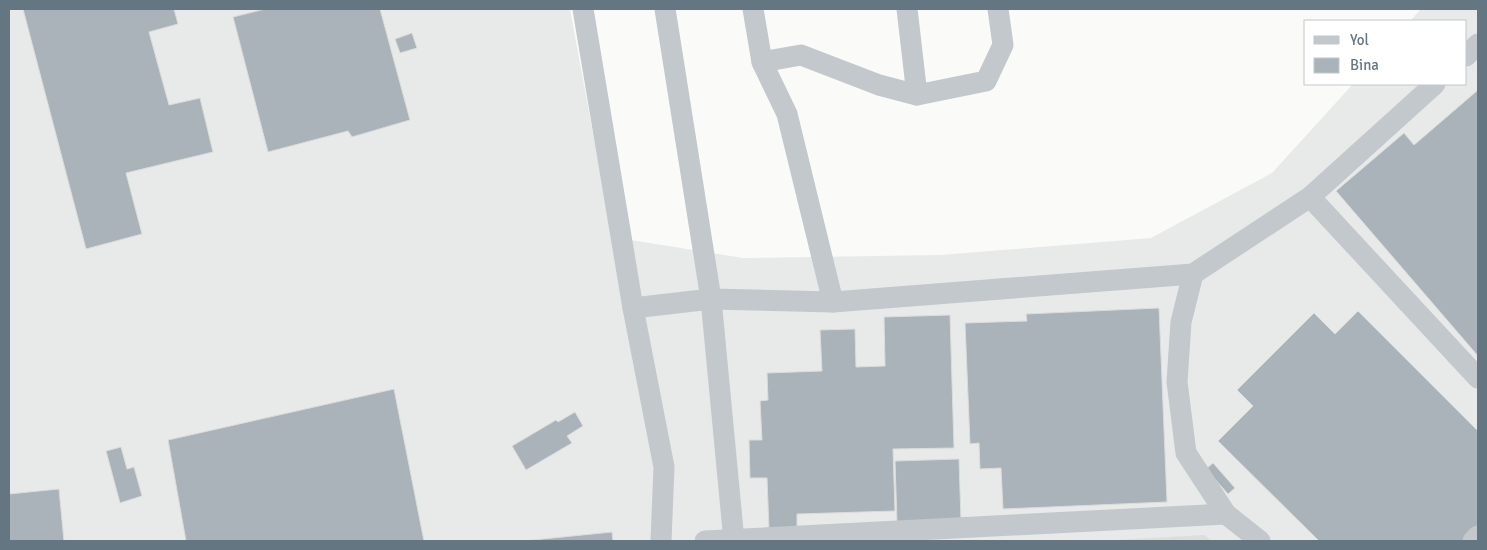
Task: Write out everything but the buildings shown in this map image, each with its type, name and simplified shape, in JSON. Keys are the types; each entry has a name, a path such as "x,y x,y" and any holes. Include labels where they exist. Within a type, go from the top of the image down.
{"street":[{"path":"583,9 633,308 664,467 661,541"},
{"path":"665,9 711,299 734,540"},
{"path":"753,9 762,62 787,114 833,302"},
{"path":"907,9 917,95"},
{"path":"762,62 801,55 879,85 917,95 986,81 1003,45 998,9"},
{"path":"1467,55 1478,44"},
{"path":"633,308 711,299 833,302 1193,274 1310,197 1434,85"},
{"path":"1310,197 1478,378"},
{"path":"1193,274 1182,322 1177,382 1186,453 1226,514 1260,541"},
{"path":"705,541 1226,514"},
{"path":"1473,541 1478,536"}],"shaded area":[{"path":"9,9 570,9 612,237 743,258 941,255 1151,238 1272,173 1352,85 1467,85 1467,20 1411,20 1421,9 1478,9 1478,541 9,541"},
{"path":"1204,535 1212,541 1101,541"}]}
